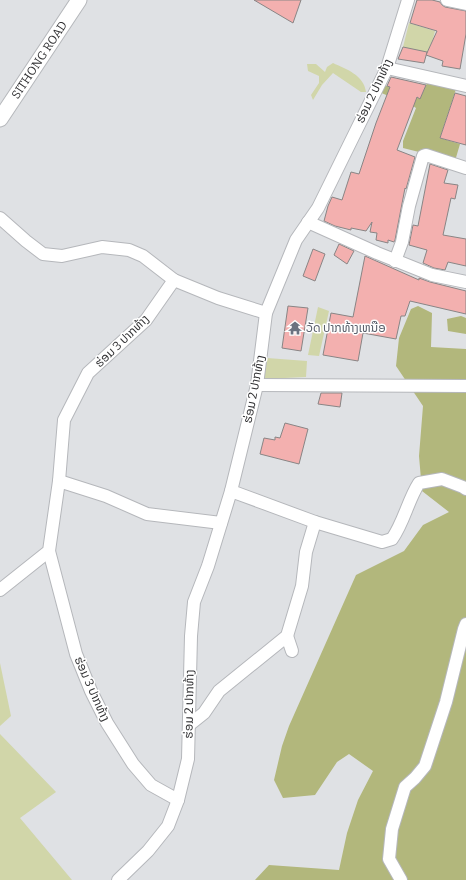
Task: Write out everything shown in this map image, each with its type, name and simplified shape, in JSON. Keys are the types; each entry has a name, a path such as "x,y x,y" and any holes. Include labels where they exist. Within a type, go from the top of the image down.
{"main road":[{"name":"SITHONG ROAD","path":"0,119 79,0"}],"street":[{"name":"ຮ່ອມ 2 ປາກທ້າງ","path":"118,880 148,851 168,826 178,800 188,759 191,636 194,602 208,566 231,491 258,385 266,313 296,240 318,208 387,68 408,0"},
{"path":"446,0 466,4"},
{"path":"387,68 466,86"},
{"path":"395,261 402,242 409,206 423,156 426,155 466,168"},
{"path":"0,218 43,254 62,256 102,247 129,250 143,256 174,280 218,298 266,313"},
{"path":"308,222 395,261 432,275 466,282"},
{"name":"ຮ່ອມ 3 ປາກທ້າງ","path":"174,280 146,320 88,373 64,420 59,481 49,551 76,654 91,691 107,723 133,764 151,785 178,800"},
{"path":"258,385 466,386"},
{"path":"231,491 315,522 382,542 392,540 399,528 414,490 419,483 442,479 466,489"},
{"path":"59,481 106,496 147,514 221,523"},
{"path":"292,651 288,636 302,586 306,552 315,522"},
{"path":"0,590 49,551"},
{"path":"401,880 389,859 392,829 405,787 425,766 446,702 466,624"},
{"path":"189,725 204,713 219,692 288,636"}],"green space":[{"path":"409,23 435,31 426,55 403,47"},
{"path":"333,63 354,73 362,81 366,92 361,92 333,73 322,85 313,100 311,95 319,83 319,76 308,71 307,64 316,64 325,72 327,67"},
{"path":"428,81 456,89 440,138 460,144 455,161 403,148 403,141 416,108 379,92 384,85 420,98"},
{"path":"418,306 432,313 431,347 466,349 466,880 255,880 269,865 339,870 347,833 358,800 373,771 349,754 337,762 315,795 283,798 274,780 282,746 289,726 356,575 404,551 423,525 449,512 422,491 419,456 423,406 396,366 399,338 411,309"},
{"path":"318,307 329,311 319,356 308,355"},
{"path":"461,316 466,318 466,334 448,331 447,319"},
{"path":"267,358 307,361 306,377 263,379"},
{"path":"0,663 11,716 0,726"},
{"path":"0,734 56,792 20,818 72,880 0,880"}],"building":[{"path":"254,0 301,0 293,23"},
{"path":"417,0 432,0 440,2 445,7 466,11 466,34 460,69 442,66 443,61 426,55 437,31 410,23"},
{"path":"403,47 427,52 424,63 398,59"},
{"path":"391,77 426,85 420,99 417,97 397,150 415,157 406,189 405,188 395,240 394,242 388,240 388,243 376,240 377,233 370,232 372,222 366,231 351,228 351,230 335,226 324,221 332,197 342,200 351,172 359,174 390,87 387,86"},
{"path":"455,93 466,96 466,145 440,138"},
{"path":"430,164 448,170 444,183 458,185 455,199 451,198 443,235 466,239 466,266 448,262 445,270 434,268 423,263 427,250 409,245 413,225 418,226"},
{"path":"339,244 354,251 347,264 334,255"},
{"path":"313,249 325,254 315,281 303,276"},
{"path":"365,256 419,280 419,278 466,291 466,314 410,301 405,316 401,316 396,339 363,333 358,361 323,355 331,313 353,317"},
{"name":"ວັດ ປາກທ້າງເຫນືອ","path":"288,306 308,308 301,351 282,348"},
{"path":"321,393 342,393 340,407 318,404"},
{"path":"285,423 308,429 299,464 260,454 264,438 275,440 275,437 280,438"}],"place":[{"name":"ວັດ ປາກທ້າງເຫນືອ","path":"295,328"}]}
